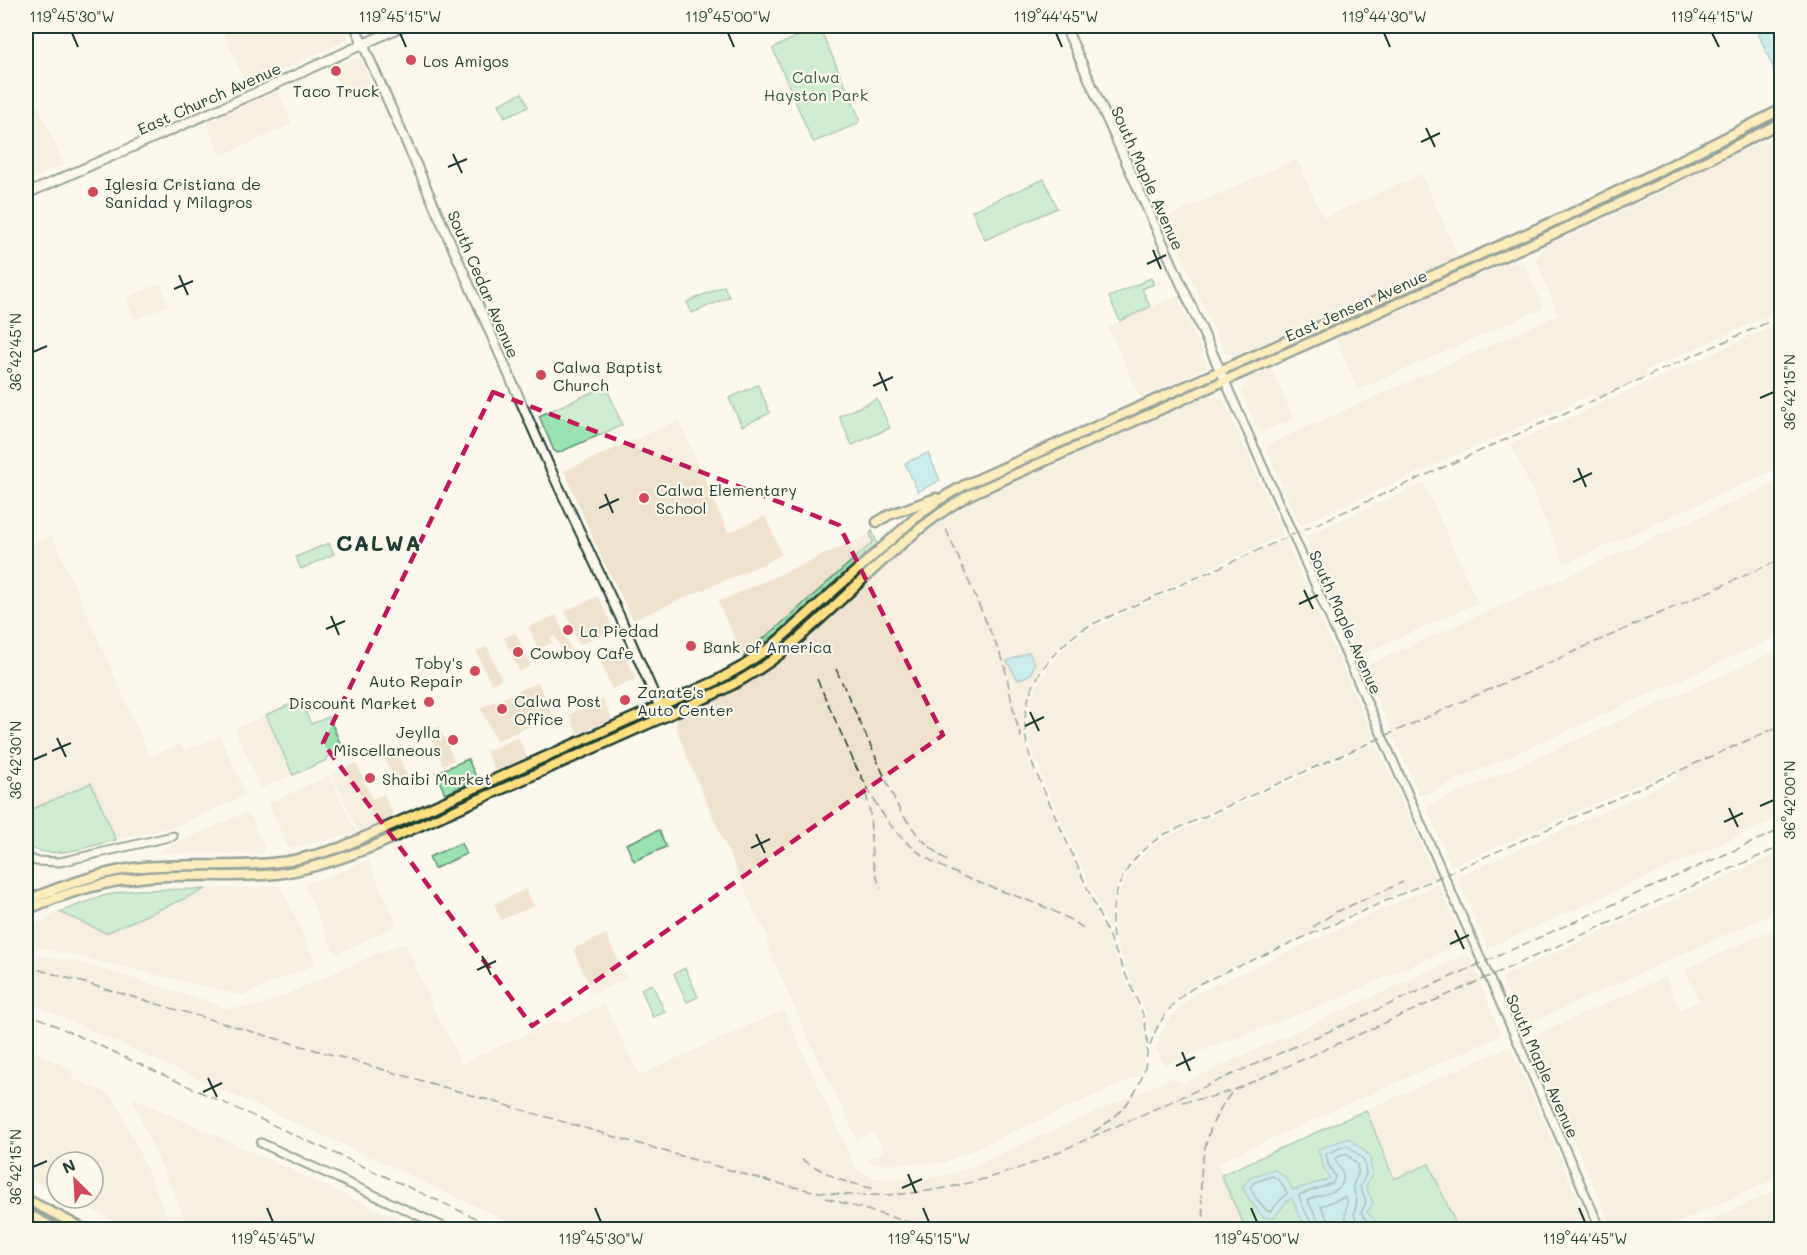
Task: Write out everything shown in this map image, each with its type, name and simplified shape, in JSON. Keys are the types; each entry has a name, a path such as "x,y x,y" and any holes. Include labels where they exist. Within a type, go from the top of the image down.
{"main road":[{"name":"South Cedar Avenue","path":"355,26 550,468 664,717"},
{"name":"East Church Avenue","path":"26,194 403,26"},
{"name":"South Maple Avenue","path":"1065,26 1220,370"},
{"name":"East Jensen Avenue","path":"951,493 985,474 1585,207 1782,109"},
{"name":"East Jensen Avenue","path":"49,896 134,879 165,876 276,874 330,862 372,846 664,717 718,692 766,665 794,643 913,534 941,512 982,488 1582,221 1782,122"},
{"path":"26,910 81,880 126,870 282,862 357,842 714,682 760,656 914,519 951,493"},
{"path":"877,522 889,515 951,493"},
{"path":"26,901 49,896"},
{"path":"26,1199 86,1230"},
{"path":"26,1213 58,1230"}],"street":[{"name":"South Maple Avenue","path":"1220,370 1601,1230"},
{"path":"26,856 35,861 60,862 173,836"},
{"path":"261,1143 450,1230"}],"highlighted area":[{"path":"493,392 839,525 943,735 532,1026 323,743"}],"shaded area":[{"path":"220,26 343,26 349,39 247,86"},
{"path":"357,58 360,59 373,89 346,100 332,69"},
{"path":"276,92 279,93 292,124 221,156 208,122"},
{"path":"35,99 64,164 26,182 26,103"},
{"path":"1781,134 1781,310 1645,371 1647,377 1596,399 1594,394 1300,525 1266,449 1267,445 1558,315 1536,259 1546,246 1628,209 1737,153"},
{"path":"1297,159 1323,218 1422,174 1458,256 1234,356 1224,352 1165,218"},
{"path":"1507,263 1524,264 1543,306 1541,309 1358,390 1336,339"},
{"path":"158,284 161,285 169,305 135,320 126,298"},
{"path":"1177,296 1207,363 1205,368 1140,397 1108,327"},
{"path":"1781,323 1781,467 1565,564 1511,444"},
{"path":"1271,368 1294,419 1261,432 1258,430 1241,391 1251,377"},
{"path":"1206,397 1223,399 1283,535 1080,629 1058,648 1039,671 1029,693 1023,717 1023,735 1029,760 1143,1020 1146,1046 1141,1075 943,1163 874,1164 867,1159 884,1152 874,1132 857,1139 806,1034 767,945 768,938 763,925 760,924 686,755 676,727 676,719 764,670 798,646 922,534 966,504"},
{"name":"Calwa Elementary School","path":"679,420 728,533 765,516 782,554 633,620 600,554 564,471"},
{"path":"1781,481 1781,635 1424,795 1419,793 1363,667"},
{"path":"1424,483 1478,603 1358,656 1305,536"},
{"path":"870,534 874,542 743,656 718,602"},
{"path":"52,535 150,757 180,744 184,751 220,736 245,792 244,796 180,825 116,840 91,783 26,812 26,547"},
{"path":"1285,539 1374,739 1167,831 1151,841 1133,858 1119,880 1111,905 1110,931 1033,756 1028,722 1035,690 1047,669 1065,648 1084,632"},
{"path":"598,596 614,629 579,645 565,611"},
{"path":"556,615 571,649 563,652 555,636 550,638 552,643 538,649 529,627"},
{"name":"Cowboy Cafe","path":"516,633 531,666 519,672 504,638"},
{"path":"621,645 636,679 612,689 598,656"},
{"path":"487,646 502,679 491,684 476,651"},
{"path":"1781,649 1781,817 1488,948 1457,877 1676,779 1673,770 1452,866 1426,807"},
{"path":"538,682 553,716 496,741 481,708"},
{"path":"603,699 612,719 577,734 569,714"},
{"path":"266,715 293,775 261,788 235,730"},
{"path":"439,726 454,760 443,765 428,731"},
{"path":"518,737 527,757 495,771 486,751"},
{"path":"1376,743 1435,877 1197,983 1170,1005 1151,1037 1145,1010 1119,951 1115,930 1115,912 1119,894 1133,866 1150,848 1171,835"},
{"path":"394,746 409,780 397,786 382,752"},
{"path":"356,763 372,799 384,794 394,816 358,832 332,774"},
{"path":"330,775 356,833 293,848 287,846 269,803"},
{"path":"245,813 251,817 264,847 264,851 260,854 154,853"},
{"path":"1781,852 1781,910 1527,1024 1521,1022 1501,977"},
{"path":"368,860 397,925 338,954 333,950 304,884"},
{"path":"1438,884 1464,942 1328,1003 1164,1065 1156,1048 1160,1036 1174,1013 1195,994"},
{"path":"274,886 281,889 288,901 314,960 313,965 247,994 241,995 26,944 26,929 59,912 106,933 206,889"},
{"path":"526,889 534,906 501,920 494,904"},
{"path":"1781,926 1781,1176 1663,1229 1613,1229 1531,1045 1535,1035 1665,977 1680,1009 1699,1001 1685,969"},
{"path":"606,934 626,979 593,994 573,949"},
{"path":"405,943 461,1064 558,1020 560,1024 603,1005 639,1075 784,1010 851,1159 857,1169 874,1178 923,1179 971,1167 1172,1078 1183,1083 1462,956 1470,958 1500,1032 1498,1037 1217,1163 1246,1229 526,1230 26,1001 26,953 81,963 208,1001 227,1009 262,1005"},
{"path":"1509,1047 1591,1229 1458,1229 1429,1164 1396,1179 1366,1110"},
{"path":"26,1048 69,1068 73,1072 71,1078 107,1093 117,1103 173,1229 131,1229 92,1210 105,1210 105,1150 45,1150 45,1187 26,1177"},
{"path":"135,1098 420,1229 189,1229 133,1102"},
{"path":"1781,1188 1781,1229 1695,1229 1716,1220 1715,1218"}],"green space":[{"name":"Calwa Hayston Park","path":"815,28 821,31 859,121 857,124 814,142 773,49"},
{"path":"522,93 528,107 505,117 499,104"},
{"path":"1044,179 1057,208 985,240 972,211"},
{"path":"1151,278 1154,284 1142,289 1150,307 1120,321 1109,297"},
{"path":"724,286 729,297 692,313 687,302"},
{"path":"758,385 770,413 742,426 729,398"},
{"path":"606,386 622,425 558,453 554,451 539,416"},
{"path":"877,399 890,428 852,445 839,416"},
{"path":"872,530 877,544 777,633 743,659 746,652 873,542 870,534"},
{"path":"329,543 334,554 301,569 296,557"},
{"path":"300,700 311,724 329,717 343,750 293,775 266,715"},
{"path":"468,759 477,779 445,794 436,773"},
{"path":"91,783 116,840 82,849 58,852 36,850 26,845 26,812"},
{"path":"659,830 666,847 634,861 626,844"},
{"path":"461,843 466,854 434,869 429,857"},
{"path":"206,889 106,933 59,912 103,896 132,890"},
{"path":"685,968 698,997 687,1002 674,974"},
{"path":"652,984 665,1012 653,1017 641,989"},
{"path":"1366,1110 1394,1179 1429,1164 1458,1229 1246,1229 1221,1175"}],"water":[{"path":"1779,26 1781,31 1781,86 1758,33"},
{"path":"928,453 940,480 918,492 905,463"},
{"path":"1029,652 1035,664 1031,674 1018,680 1007,661"},
{"path":"1349,1138 1370,1156 1372,1175 1366,1186 1373,1203 1367,1212 1381,1227 1380,1229 1308,1229 1298,1214 1292,1198 1274,1218 1263,1217 1242,1187 1251,1177 1274,1169 1286,1178 1293,1190 1330,1179 1318,1149"}],"waterway":[{"path":"820,26 822,30"}],"railway":[{"path":"1093,1132 1123,1109 1141,1080 1146,1063 1146,1028 1141,1009 1029,753 1025,724 1029,697 1034,684 1051,658 1071,638 1095,623 1782,316"},
{"path":"946,529 1004,663 1021,737"},
{"path":"1113,938 1113,906 1122,878 1140,853 1165,834 1782,559"},
{"path":"836,669 900,811 920,838 949,863"},
{"path":"817,679 858,771"},
{"path":"1150,1046 1163,1017 1177,1001 1203,982 1782,725"},
{"path":"854,763 887,821 921,854 967,878 1064,916 1086,930"},
{"path":"866,794 870,812 872,859 880,888"},
{"path":"764,1180 814,1191 842,1194 899,1194 982,1180 1036,1162 1782,829"},
{"path":"1182,1102 1234,1090 1782,846"},
{"path":"1313,927 1334,913 1403,882"},
{"path":"26,966 771,1182"},
{"path":"26,1012 502,1230"},
{"path":"1207,1230 1201,1193 1203,1157 1214,1122 1233,1091"},
{"path":"802,1160 840,1180 874,1189"},
{"path":"826,1198 935,1230"}],"place":[{"name":"Los Amigos","path":"411,60"},
{"name":"Taco Truck","path":"336,71"},
{"name":"Iglesia Cristiana de Sanidad y Milagros","path":"93,192"},
{"name":"Calwa Baptist Church","path":"541,375"},
{"name":"Calwa Elementary School","path":"644,498"},
{"name":"La Piedad","path":"568,630"},
{"name":"Bank of America","path":"691,646"},
{"name":"Cowboy Cafe","path":"518,652"},
{"name":"Toby's Auto Repair","path":"475,671"},
{"name":"Zarate's Auto Center","path":"625,700"},
{"name":"Discount Market","path":"429,702"},
{"name":"Calwa Post Office","path":"502,709"},
{"name":"Jeylla Miscellaneous","path":"453,740"},
{"name":"Shaibi Market","path":"370,778"}],"district":[{"name":"CALWA","path":"379,542"}]}
